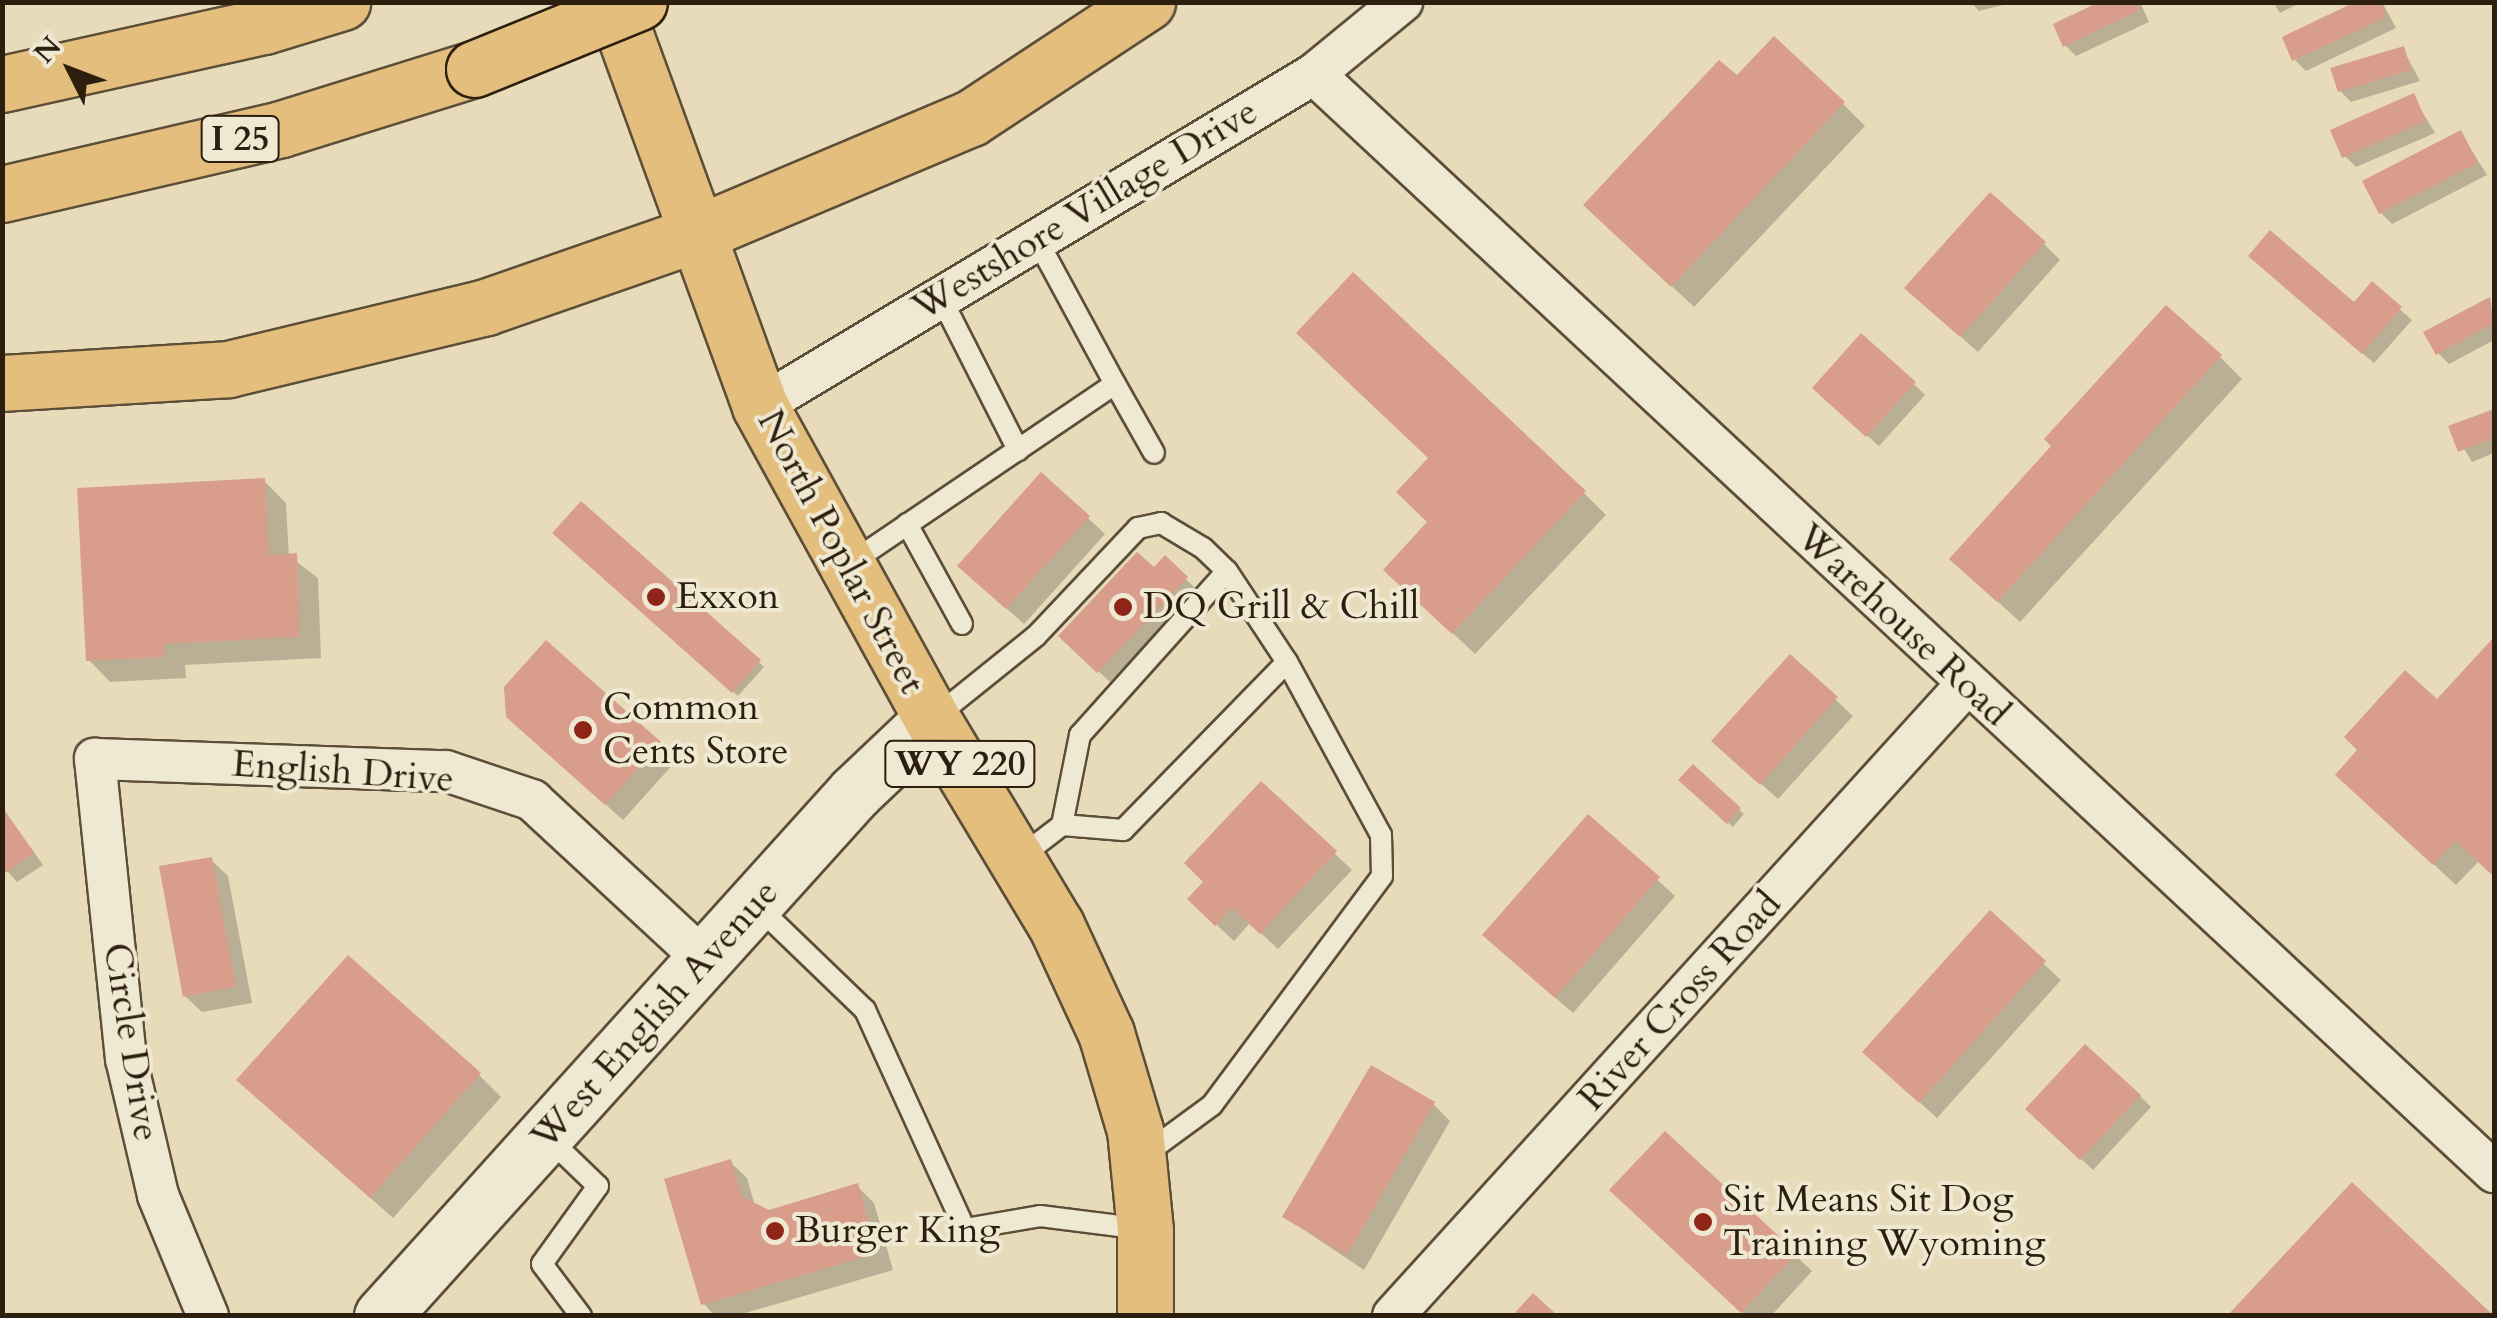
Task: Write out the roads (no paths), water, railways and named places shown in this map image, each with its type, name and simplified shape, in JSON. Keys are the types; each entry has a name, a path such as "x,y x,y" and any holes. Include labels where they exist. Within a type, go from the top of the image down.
{"main road":[{"path":"2,84 264,26 342,2"},
{"name":"North Poplar Street","path":"613,2 760,406 932,719 1018,858 1106,1033 1138,1159 1146,1230 1145,1316"},
{"name":"I 25","path":"2,194 281,129 474,69 638,2"},
{"path":"2,383 228,370 486,307 696,234 971,118 1148,2"}],"street":[{"name":"Westshore Village Drive","path":"760,406 1035,236 1314,74 1402,2"},
{"name":"Warehouse Road","path":"1314,74 2494,1172"},
{"name":"River Cross Road","path":"1394,1316 1966,684"},
{"name":"West English Avenue","path":"382,1316 855,792 932,719"},
{"name":"English Drive","path":"95,759 446,771 532,800 705,960"},
{"name":"Circle Drive","path":"95,759 126,1059 158,1195 208,1316"}],"lane":[{"path":"1035,236 1154,453"},
{"path":"940,296 1018,450"},
{"path":"848,565 1115,384"},
{"path":"932,719 1036,636 1138,528 1161,523 1228,571 1287,662 1380,835 1382,876 1212,1105 1138,1159"},
{"path":"907,524 962,624"},
{"path":"1062,825 1080,734 1228,571"},
{"path":"1018,858 1062,825 1123,830 1287,662"},
{"path":"756,904 865,1010 965,1229 1040,1216 1146,1230"},
{"path":"546,1136 598,1186 542,1264 581,1316"}],"place":[{"name":"Exxon","path":"656,597"},
{"name":"DQ Grill & Chill","path":"1123,607"},
{"name":"Common Cents Store","path":"583,730"},
{"name":"Sit Means Sit Dog Training Wyoming","path":"1703,1222"},
{"name":"Burger King","path":"775,1231"}]}
